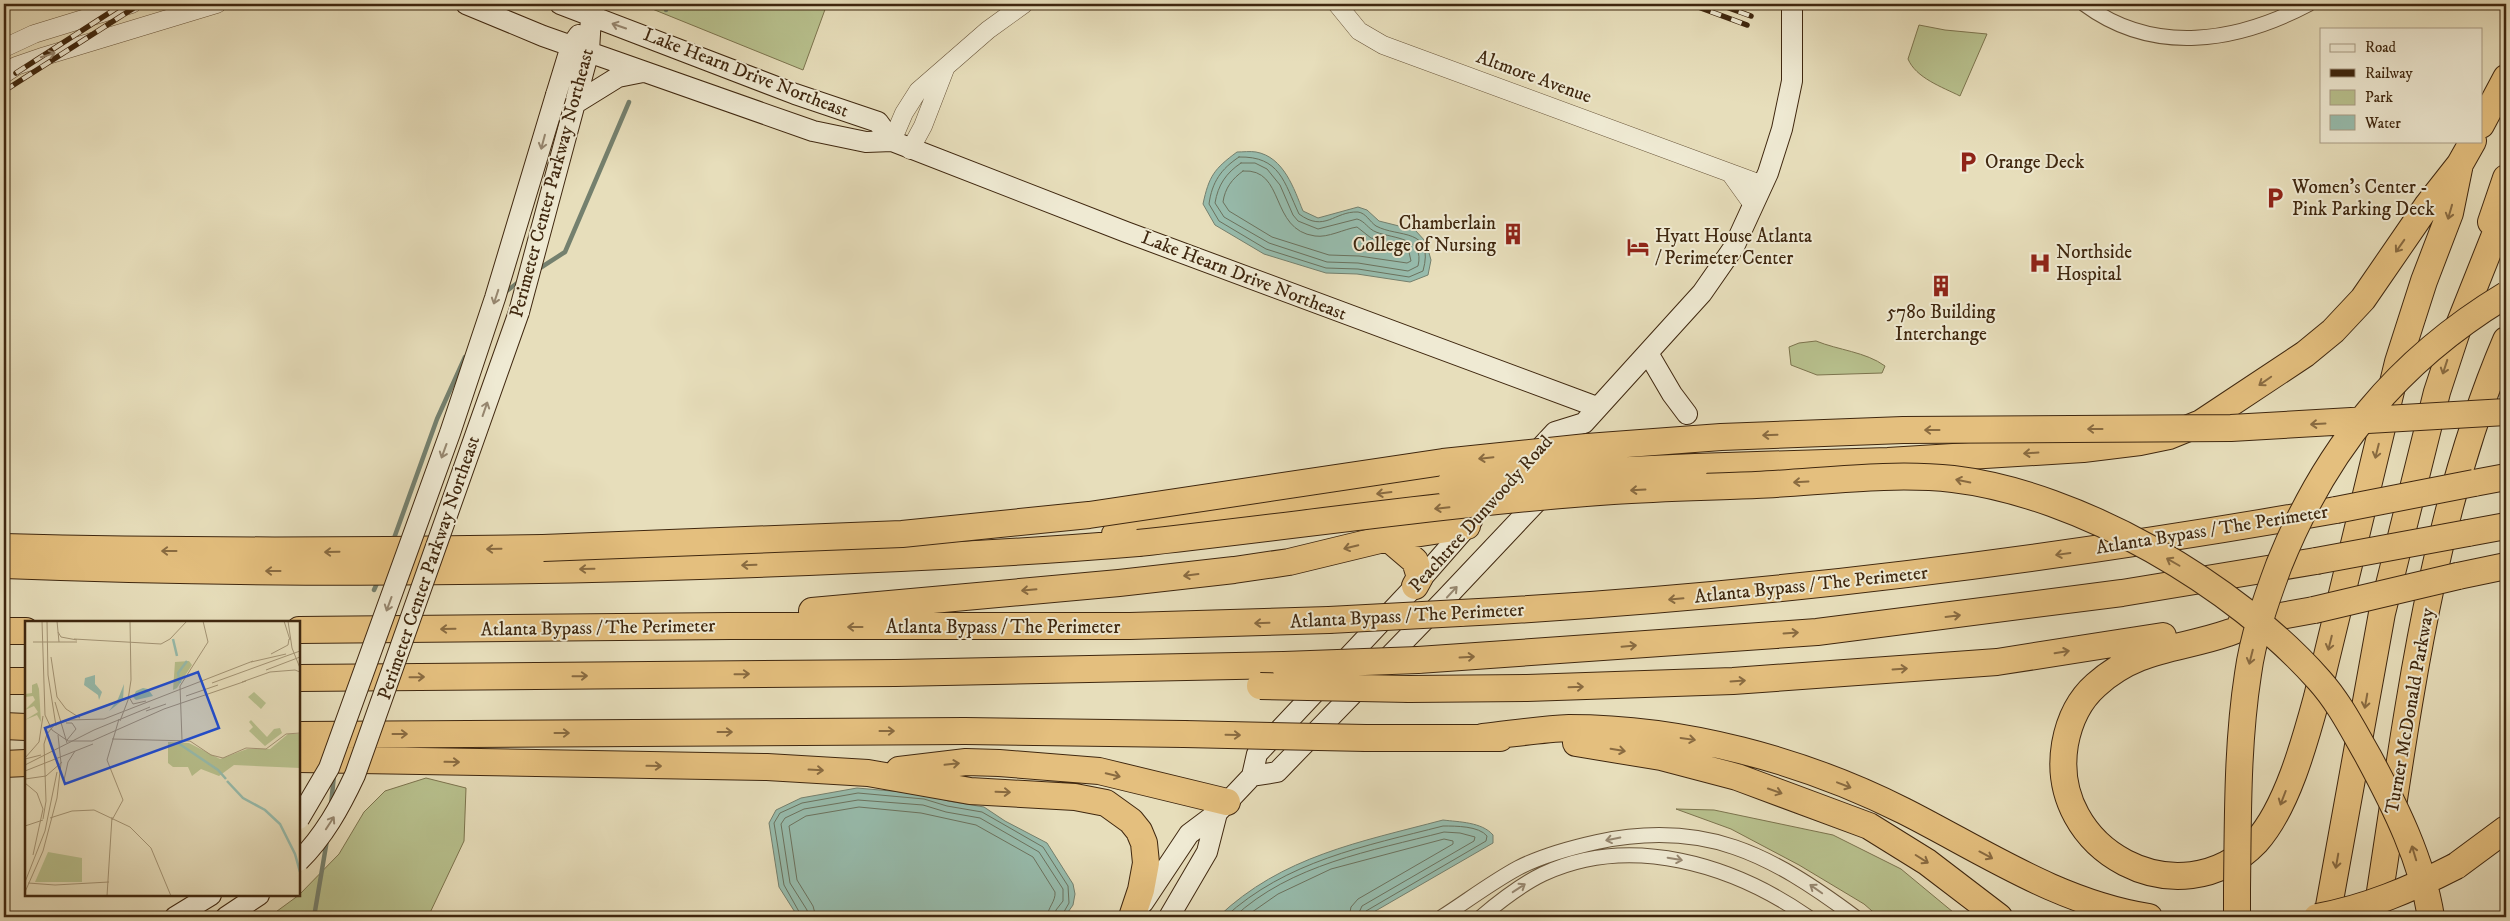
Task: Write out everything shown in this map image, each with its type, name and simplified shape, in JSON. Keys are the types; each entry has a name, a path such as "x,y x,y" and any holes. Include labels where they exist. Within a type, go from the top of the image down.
{"highway":[{"path":"2482,123 2506,78"},
{"path":"798,563 841,557 1026,544 1121,533 1449,484 1609,471 1888,461 2083,449 2140,442 2169,436 2201,423 2305,354 2333,331 2362,299 2460,164 2472,142"},
{"path":"2256,621 2229,633 2142,655 2115,669 2094,686 2076,710 2067,734 2064,753 2063,771 2066,788 2078,819 2095,843 2114,859 2141,873 2169,878 2198,876 2224,867 2256,843 2276,814 2303,744 2315,705 2398,362 2424,281 2450,213 2460,164"},
{"path":"2327,917 2382,613 2437,392 2506,178"},
{"path":"2459,325 2506,207"},
{"path":"2237,917 2240,761 2248,672 2265,601 2287,546 2335,454 2366,413 2394,381 2424,353 2468,318 2506,295"},
{"name":"Turner McDonald Parkway","path":"2376,917 2414,670 2449,505 2474,428 2506,340"},
{"path":"4,547 142,551 298,552 543,548 902,534 1090,515 1443,462 1587,447 1721,437 1903,430 2240,427 2506,412"},
{"path":"4,565 150,570 498,571 798,563 968,556 1138,543 1417,510 1611,491 1898,477 1953,479 2011,491 2095,522 2176,563 2241,609 2298,658 2320,681 2347,718 2390,797 2412,846 2431,917"},
{"name":"Atlanta Bypass / The Perimeter","path":"300,630 730,626 1121,627 1460,614 1660,601 1861,580 2179,537 2336,510 2506,477"},
{"path":"730,626 781,613 890,605 1234,570 1289,562 1388,538 1467,526"},
{"path":"300,678 896,673 1284,665 1418,660 1817,632 2103,595 2316,561 2506,526"},
{"path":"1388,538 1415,561 1420,577 1415,586"},
{"path":"1196,667 1260,686 1409,689 1527,688 1733,681 1997,662 2256,621 2314,610 2506,566"},
{"path":"4,577 119,576 150,570"},
{"path":"4,631 25,631"},
{"path":"4,681 25,681"},
{"path":"4,726 25,727"},
{"path":"1483,737 1568,728 1610,730 1696,740 1805,770 1893,806 2021,874 2074,897 2123,913 2149,917"},
{"path":"300,735 964,730 1366,738 1483,737 1580,744 1661,757 1737,778 1802,800 1869,826 1928,862 1999,917"},
{"path":"4,738 25,738"},
{"path":"300,759 767,767 868,773 970,791 1075,797 1106,803 1131,821 1144,844 1146,863 1133,917"},
{"path":"868,773 966,762 1099,772 1222,808"},
{"path":"4,764 25,763"},
{"path":"2317,917 2340,913 2414,888 2456,866 2506,829"}],"main road":[{"name":"Lake Hearn Drive Northeast","path":"466,4 645,72 814,131 866,142 901,146 1597,407"},
{"name":"Lake Hearn Drive Northeast","path":"560,4 795,94 878,122 901,146"},
{"path":"1584,423 1702,293 1734,248 1763,185 1782,129 1792,80 1792,4"},
{"name":"Perimeter Center Parkway Northeast","path":"300,817 330,768 450,433 501,280 556,95 580,48 591,16"},
{"name":"Perimeter Center Parkway Northeast","path":"300,860 322,835 338,810 356,775 519,312 576,103 580,48"},
{"path":"576,103 618,77 645,72"},
{"path":"1648,353 1672,394 1687,414"},
{"name":"Peachtree Dunwoody Road","path":"1133,917 1155,882 1190,834 1222,808 1252,776 1257,754 1415,586 1467,526 1555,432 1584,423 1585,450 1451,593 1277,772 1252,776"},
{"name":"Peachtree Dunwoody Road","path":"1169,917 1207,852 1222,808"},
{"path":"174,917 210,896"},
{"path":"226,917 254,898"}],"street":[{"path":"4,48 34,34 132,4"},
{"path":"4,74 16,66 45,56 217,4"},
{"path":"901,146 923,126 946,66 988,30 1024,4"},
{"name":"Altmore Avenue","path":"1336,4 1359,31 1383,45 1763,185"},
{"path":"2084,4 2109,19 2128,27 2166,37 2201,39 2236,34 2264,25 2309,4"},
{"path":"1730,173 1753,205"},
{"path":"1442,917 1517,868 1536,860 1574,847 1625,836 1656,834 1686,835 1719,841 1751,853 1782,868 1814,887 1855,917"},
{"path":"1480,917 1526,883 1571,864 1599,858 1654,856 1680,860 1738,877 1768,892 1808,917"}],"green space":[{"path":"640,4 827,4 803,70"},
{"path":"1919,25 1945,30 1987,34 1960,96 1923,77 1912,66 1908,59"},
{"path":"1816,341 1861,354 1885,366 1882,373 1817,375 1791,365 1789,347 1799,343"},
{"path":"426,778 466,788 464,841 428,917 269,917 300,896 339,854 364,812 385,791"},
{"path":"1676,809 1714,810 1833,835 1901,869 1959,917 1879,917 1864,904 1799,865 1731,829"}],"water":[{"path":"1237,152 1256,152 1274,160 1287,175 1303,211 1318,218 1358,207 1367,210 1379,221 1415,230 1426,242 1431,260 1428,275 1410,282 1357,274 1326,273 1264,254 1215,225 1203,204 1208,186 1210,180 1223,163"},
{"path":"857,788 925,794 948,801 984,807 1005,821 1047,843 1073,884 1075,894 1073,905 1066,915 1059,917 798,917 779,887 769,823 776,810 801,798"},
{"path":"1443,820 1470,823 1483,827 1493,835 1493,843 1365,917 1218,917 1243,896 1268,879 1295,865 1352,844"}],"waterway":[{"path":"666,4 666,10"},
{"path":"537,270 565,252 629,102"},
{"path":"504,293 520,281"},
{"path":"393,541 437,419 465,357"},
{"path":"374,590 378,581"},
{"path":"331,805 334,775"},
{"path":"314,917 327,840"}],"railway":[{"path":"16,73 123,4"},
{"path":"4,91 140,4"},
{"path":"1690,4 1747,25"},
{"path":"1718,4 1751,16"}],"place":[{"name":"Orange Deck","path":"1968,162"},
{"name":"Women's Center - Pink Parking Deck","path":"2275,198"},
{"name":"Chamberlain College of Nursing","path":"1513,234"},
{"name":"Hyatt House Atlanta / Perimeter Center","path":"1638,247"},
{"name":"Northside Hospital","path":"2040,263"},
{"name":"5780 Building Interchange","path":"1941,286"}]}
